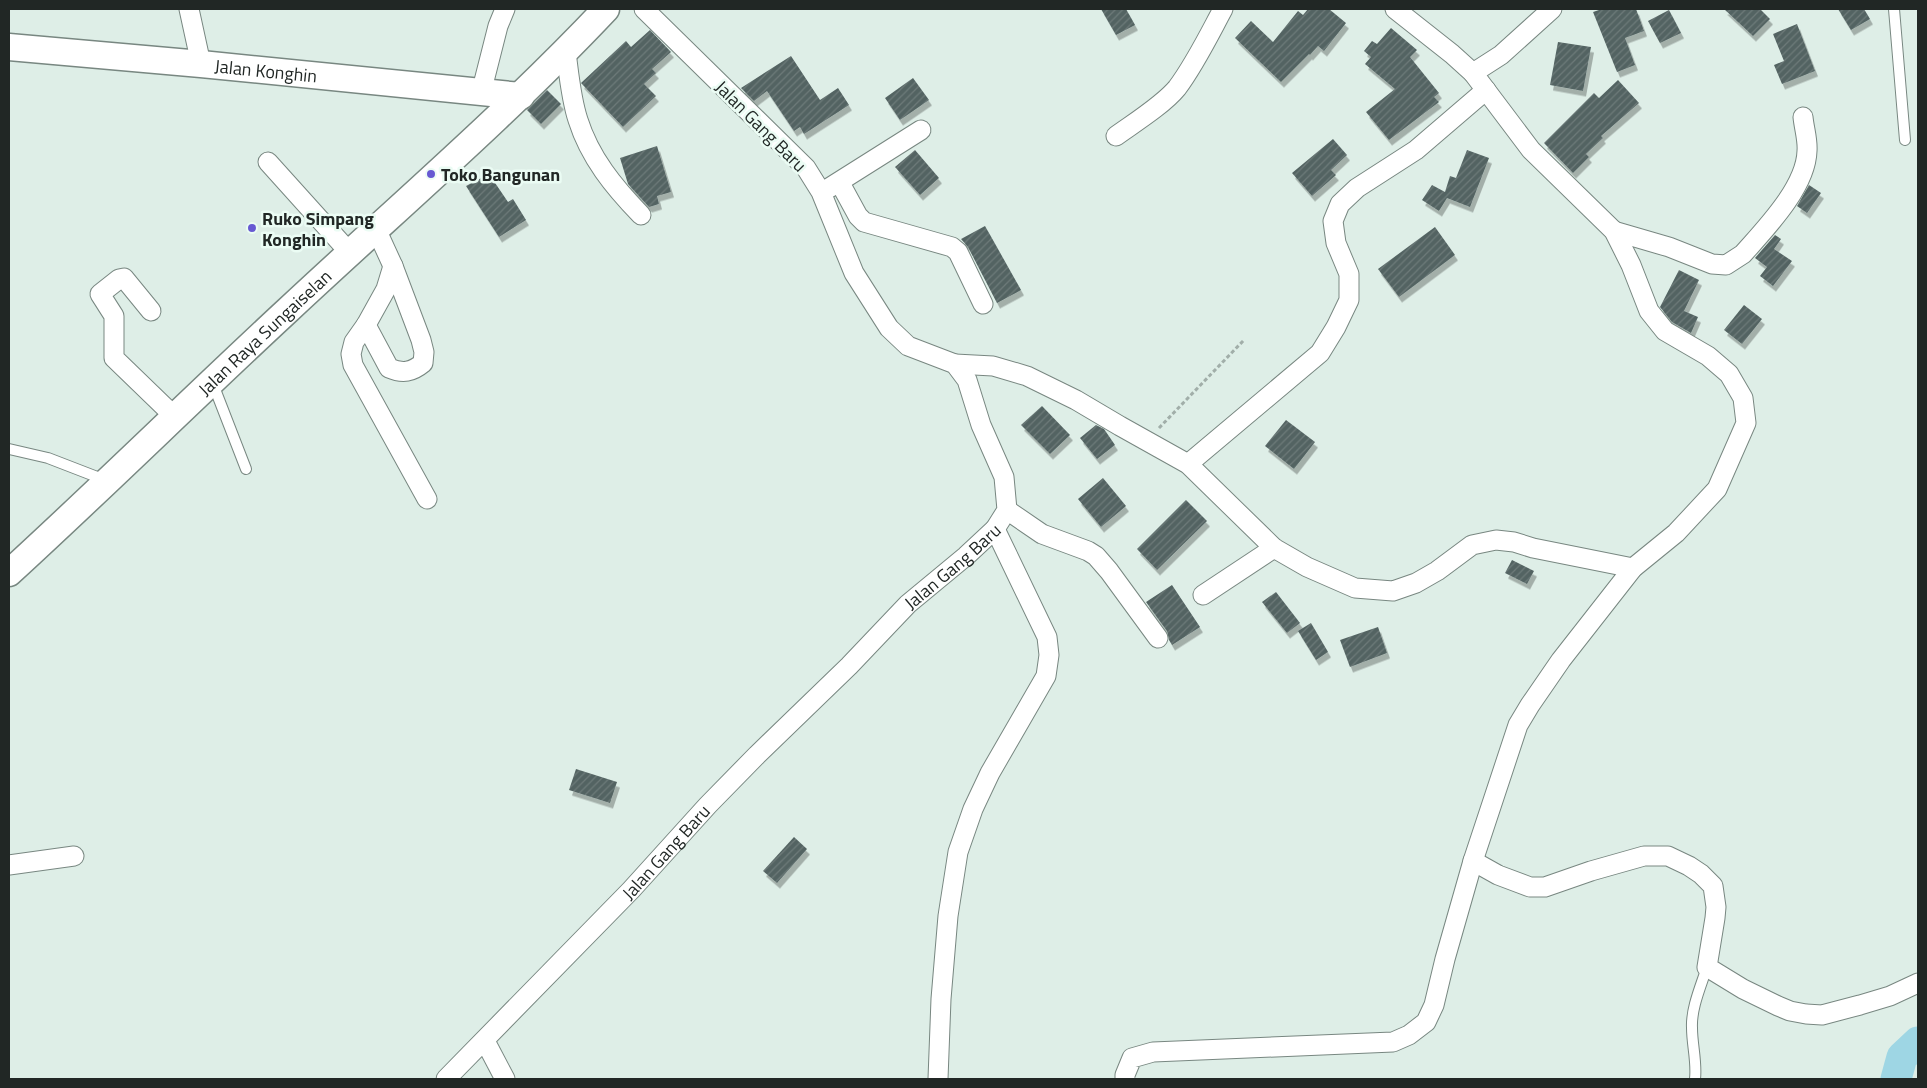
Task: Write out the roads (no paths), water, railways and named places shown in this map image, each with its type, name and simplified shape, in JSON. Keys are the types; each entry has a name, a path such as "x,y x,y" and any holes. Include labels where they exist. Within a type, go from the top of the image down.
{"main road":[{"name":"Jalan Raya Sungaiselan","path":"9,574 108,482 212,381 521,96 606,9"},
{"name":"Jalan Konghin","path":"9,47 521,96"}],"street":[{"path":"189,9 200,64"},
{"path":"481,92 498,26 505,9"},
{"name":"Jalan Gang Baru","path":"446,1079 486,1041 631,890 756,755 849,666 908,604 966,556 995,528 1007,510 1004,477 981,425 967,380 955,364 908,346 889,328 854,273 821,192 801,162 644,9"},
{"path":"1116,136 1147,114 1176,89 1205,44 1224,9"},
{"path":"1125,1079 1132,1058 1153,1052 1367,1045 1393,1042 1409,1035 1426,1022 1434,1005 1445,958 1473,861 1518,725 1561,660 1633,568 1676,533 1717,489 1746,423 1743,398 1729,374 1708,356 1665,331 1649,311 1631,266 1614,231 1531,150 1473,73 1395,9"},
{"path":"1473,73 1500,55 1552,9"},
{"path":"566,52 578,119 587,144 602,170 620,194 641,216"},
{"path":"1188,464 1320,353 1336,327 1349,300 1349,274 1336,243 1332,221 1340,204 1356,188 1416,150 1486,90"},
{"path":"1614,231 1669,247 1712,264 1726,265 1734,261 1743,254 1795,190 1804,170 1808,150 1803,116"},
{"path":"821,192 840,183 921,130"},
{"path":"268,162 350,253"},
{"path":"840,183 858,216 864,222 952,247 958,252 984,304"},
{"path":"366,325 389,368 405,372 414,370 423,363 424,352 421,340 393,266 376,230"},
{"path":"393,266 386,288 366,325 354,342 351,354 353,365 427,499"},
{"path":"151,311 124,278 119,279 100,294 114,316 114,358 175,417"},
{"path":"955,364 993,366 1027,376 1076,400 1188,464 1274,548 1307,567 1355,588 1392,591 1416,583 1437,571 1472,545 1496,540 1514,542 1533,548 1633,568"},
{"path":"1007,510 1042,534 1088,551 1096,556 1109,570 1158,638"},
{"path":"938,1079 940,1009 948,916 958,852 973,809 990,773 1046,676 1049,655 1047,637 995,528"},
{"path":"1202,595 1274,548"},
{"path":"9,865 74,856"},
{"path":"1473,861 1498,875 1530,888 1545,887 1591,870 1644,856 1668,856 1695,870 1713,886 1716,907 1707,966 1743,989 1790,1012 1822,1015 1890,996 1918,983"},
{"path":"486,1041 505,1079"}],"lane":[{"path":"1894,9 1905,140"},
{"path":"212,381 246,469"},
{"path":"9,449 48,458 108,482"},
{"path":"1695,1079 1696,1069 1692,1027 1696,1003 1707,966"}],"waterway":[{"path":"1896,1079 1902,1057 1918,1042"}],"place":[{"name":"Toko Bangunan","path":"431,174"},
{"name":"Ruko Simpang Konghin","path":"252,228"}]}
